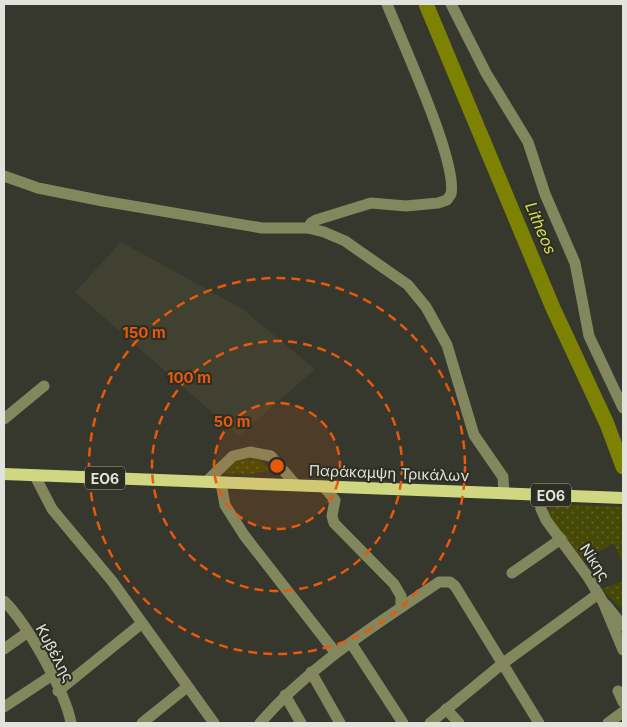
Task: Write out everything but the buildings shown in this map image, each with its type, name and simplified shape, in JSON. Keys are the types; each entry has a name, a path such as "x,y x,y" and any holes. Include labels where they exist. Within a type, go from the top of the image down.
{"main road":[{"name":"Παράκαμψη Τρικάλων","path":"4,474 623,498"}],"street":[{"path":"308,228 316,220 366,204 423,205 443,202 451,194 452,183 442,145 387,4"},
{"path":"451,4 486,73 528,142 545,194 575,263 586,327 623,408"},
{"path":"4,176 38,188 103,201 262,228 308,228 345,242 398,277 416,294 433,318 447,345 474,434 503,477 504,493"},
{"path":"4,419 44,386"},
{"path":"206,482 233,456 250,452 271,456 296,485"},
{"path":"35,476 52,509 106,573 214,723"},
{"path":"221,483 225,505 244,535 335,652"},
{"path":"323,486 335,500 332,516 334,523 394,584 401,596 402,608"},
{"name":"Νίκης","path":"539,495 543,515 579,562 600,598"},
{"name":"Νίκης","path":"512,573 561,540"},
{"path":"260,723 286,695 335,652 439,582 450,582 455,586 539,723"},
{"path":"600,598 623,626"},
{"path":"600,598 623,650"},
{"path":"430,723 502,664 580,606 600,598"},
{"name":"Κυβέλης","path":"4,601 28,632 52,676 69,723"},
{"path":"58,691 141,624"},
{"path":"4,649 28,632"},
{"path":"351,643 403,723"},
{"path":"311,672 340,723"},
{"path":"4,707 52,676"},
{"path":"142,723 187,687"},
{"path":"618,691 623,702"},
{"path":"286,695 300,723"},
{"path":"446,709 459,723"},
{"path":"608,723 623,712"}],"shaded area":[{"path":"121,242 241,308 315,369 239,436 75,292"},
{"path":"237,459 259,460 270,470 252,474 221,473"},
{"path":"554,505 623,507 623,565 614,543 583,560 551,521 547,510"},
{"path":"623,581 623,610 602,589"}],"waterway":[{"name":"Litheos","path":"426,4 553,308 607,424 623,467"}]}
